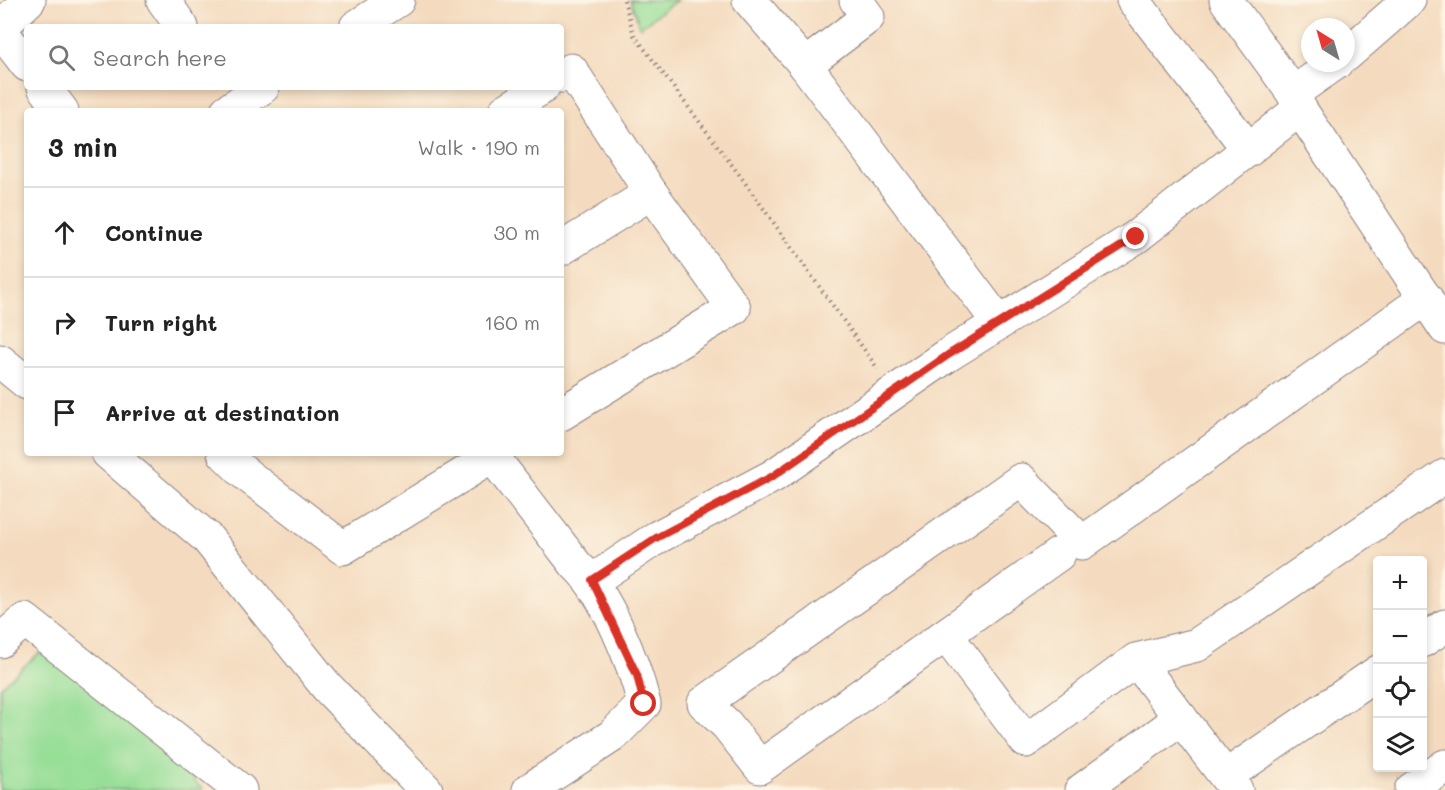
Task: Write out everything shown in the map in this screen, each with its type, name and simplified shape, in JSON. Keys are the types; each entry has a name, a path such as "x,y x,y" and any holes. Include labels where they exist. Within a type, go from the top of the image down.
{"street":[{"path":"24,61 0,29 29,0"},
{"path":"163,0 180,24"},
{"path":"361,24 398,0"},
{"path":"749,0 805,65 999,323"},
{"path":"805,65 868,16 856,0"},
{"path":"1133,0 1249,150"},
{"path":"1226,0 1297,101 1445,328"},
{"path":"1355,47 1410,0"},
{"path":"564,74 571,70 651,193 734,308 564,412"},
{"path":"592,580 656,538 773,476 894,392 1136,237 1249,150 1327,72"},
{"path":"46,90 60,108"},
{"path":"231,104 257,90"},
{"path":"510,108 538,90"},
{"path":"564,247 651,193"},
{"path":"1059,554 760,767 727,725 704,703 1021,480 1082,543 1425,298"},
{"path":"0,361 24,380"},
{"path":"111,456 207,538 327,687 426,790"},
{"path":"229,456 343,548 493,456"},
{"path":"496,456 576,565 592,580 637,675 644,704 612,736 529,790"},
{"path":"946,634 1026,741 1136,660 1197,645 1445,476"},
{"path":"0,641 25,620 240,790"},
{"path":"1427,638 1445,626"},
{"path":"1136,660 1231,783 1373,675"},
{"path":"1082,790 1180,718"},
{"path":"1411,790 1445,766"}],"path":[{"path":"624,0 634,35 741,177 894,392"}],"green space":[{"path":"630,0 677,0 640,27"},
{"path":"43,650 122,706 203,790 0,790 0,687"}],"route":[{"path":"644,704 637,675 592,580 656,538 773,476 948,355 1136,237"}]}
